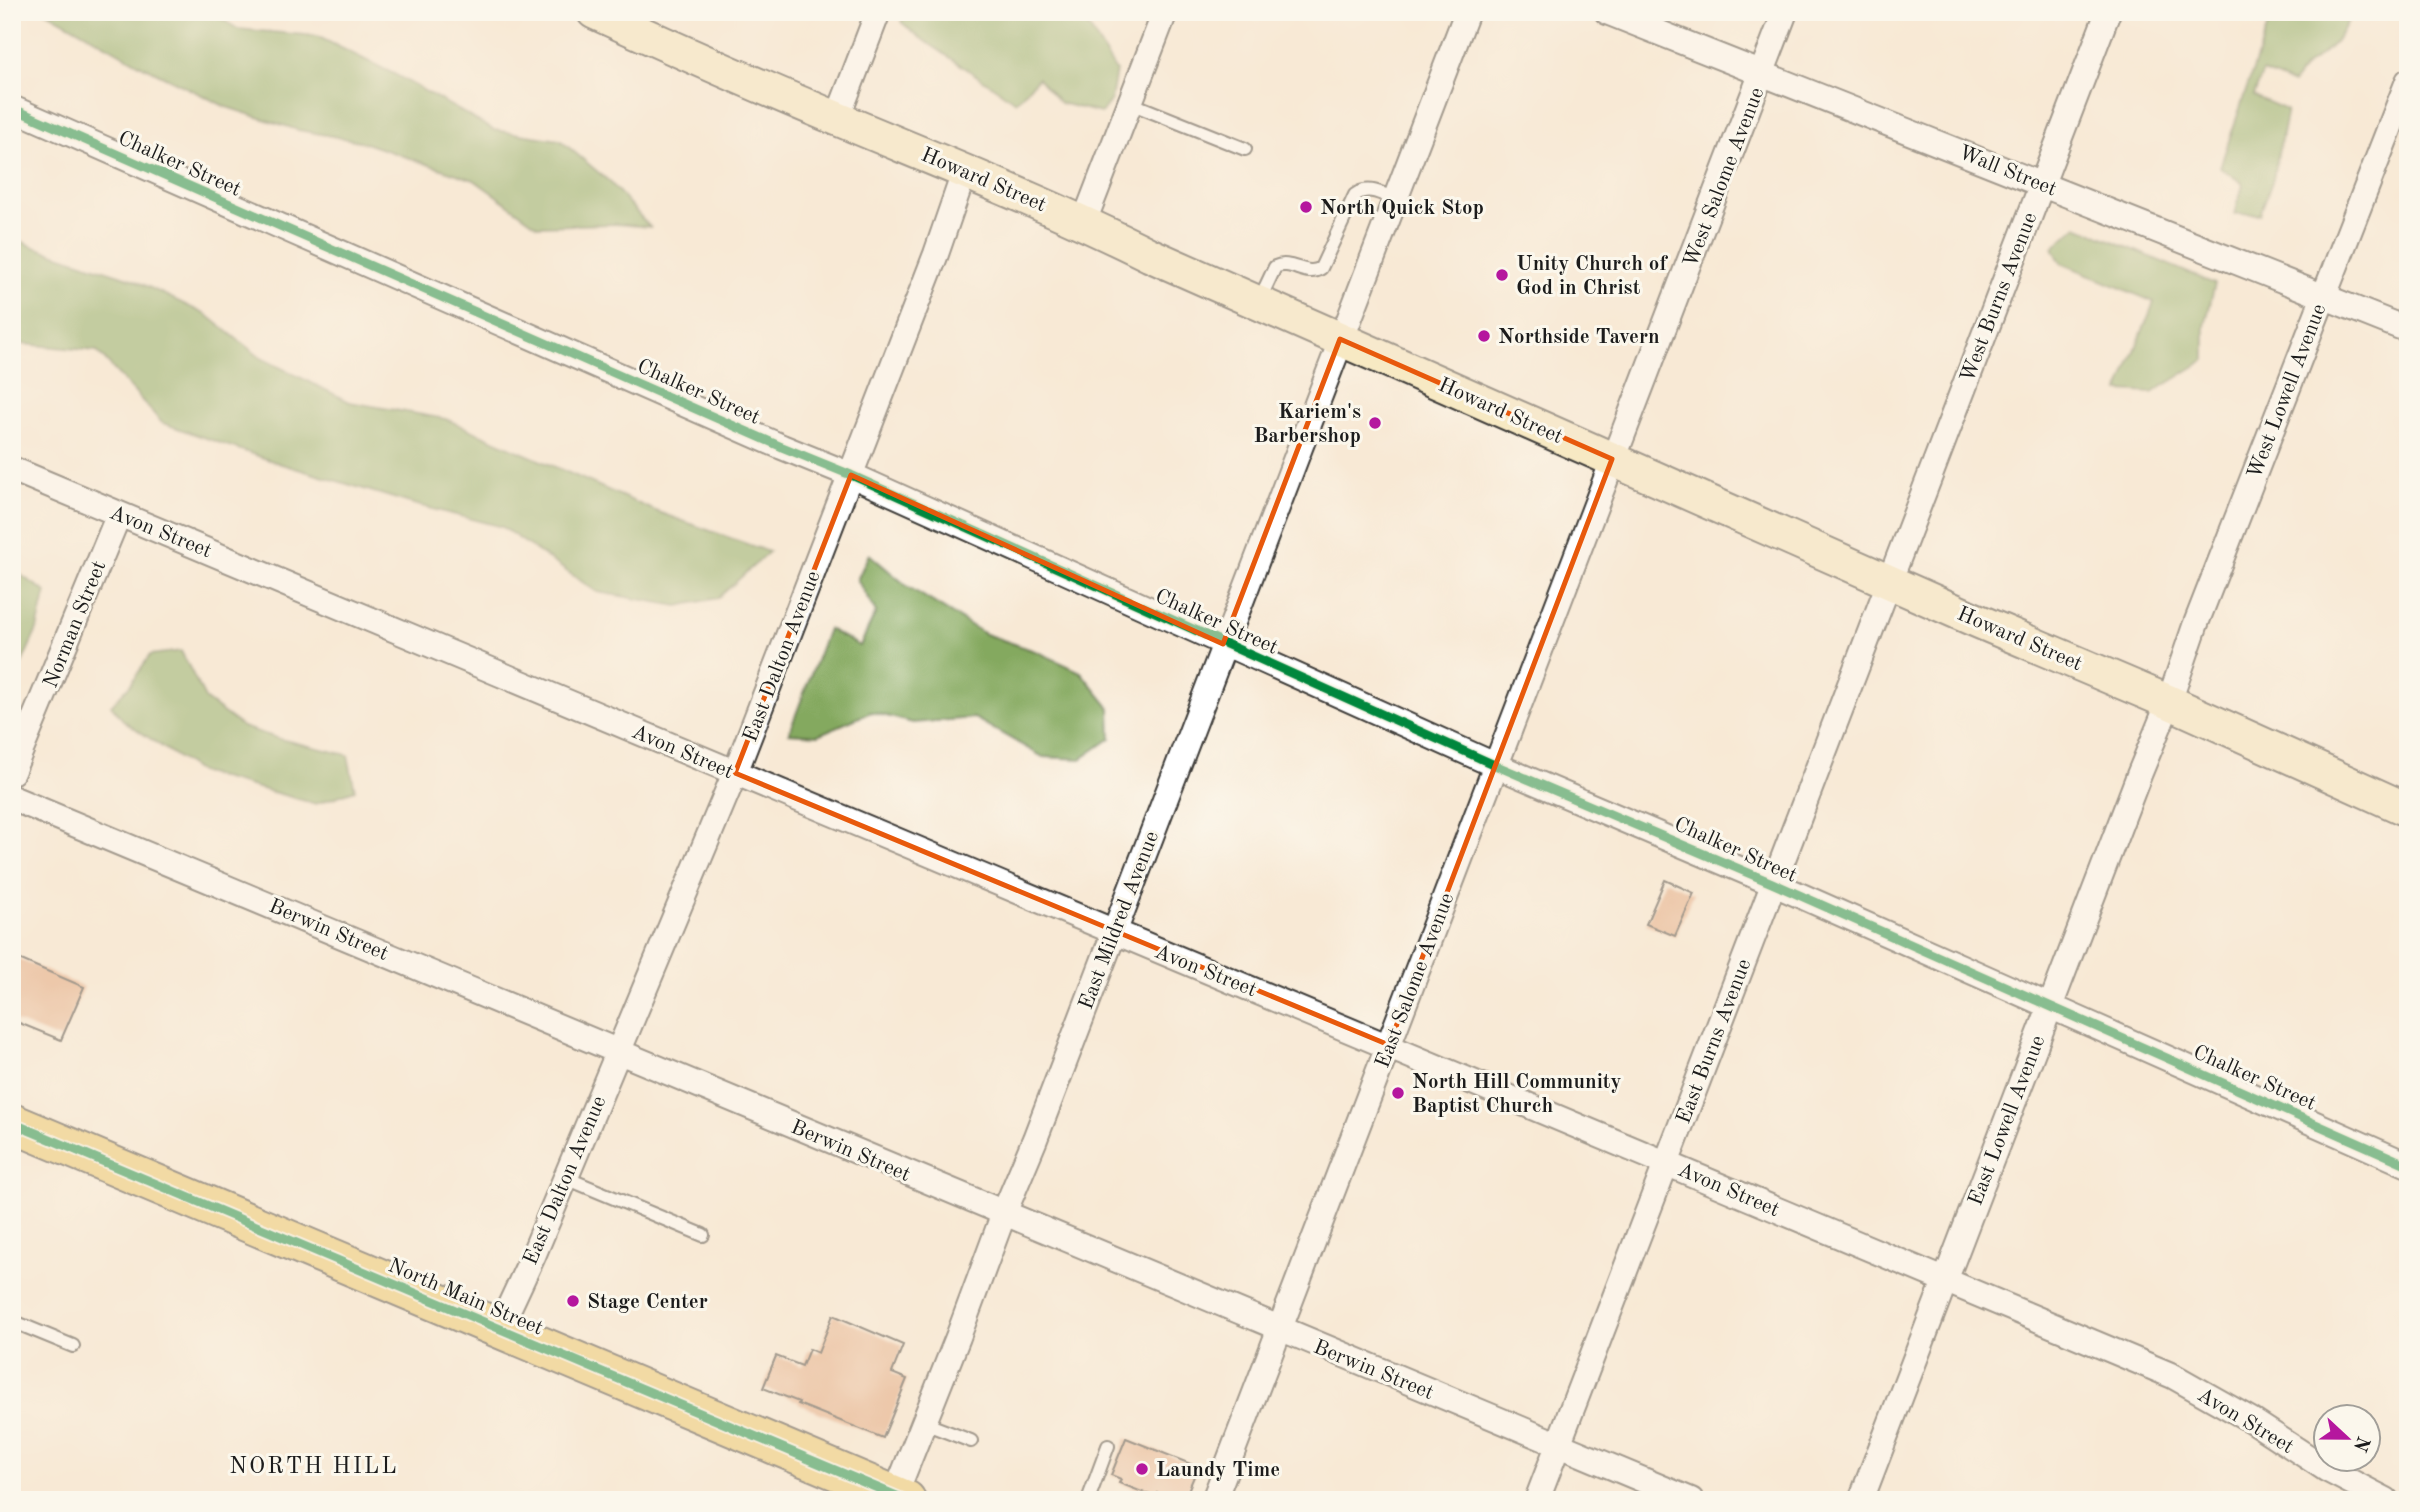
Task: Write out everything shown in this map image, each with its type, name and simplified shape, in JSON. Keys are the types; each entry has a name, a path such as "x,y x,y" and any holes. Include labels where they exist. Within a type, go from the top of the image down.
{"main road":[{"name":"Howard Street","path":"594,12 837,119 965,170 1084,222 1258,303 2169,702 2408,810"},
{"name":"North Main Street","path":"12,1124 898,1498"}],"street":[{"path":"837,119 878,12"},
{"path":"1084,222 1165,12"},
{"name":"East Mildred Avenue","path":"898,1498 1003,1213 1035,1139 1340,339 1468,12"},
{"name":"Wall Street","path":"1607,12 2408,330"},
{"name":"West Salome Avenue","path":"1612,459 1785,12"},
{"name":"West Burns Avenue","path":"1889,581 2108,12"},
{"name":"West Lowell Avenue","path":"2169,702 2195,626 2322,296 2408,81"},
{"name":"Chalker Street","path":"12,108 851,475 1497,766 1772,883 2408,1165"},
{"name":"East Dalton Avenue","path":"499,1329 566,1178 735,773 936,254 965,170"},
{"name":"East Salome Avenue","path":"1214,1500 1497,766 1612,459"},
{"name":"Avon Street","path":"12,469 2174,1376 2251,1420 2326,1469 2386,1500"},
{"name":"Norman Street","path":"12,772 119,514"},
{"name":"East Burns Avenue","path":"1536,1500 1889,581"},
{"name":"East Lowell Avenue","path":"1861,1500 2169,702"},
{"name":"Berwin Street","path":"12,798 1691,1500"}],"lane":[{"path":"1130,103 1245,149"},
{"path":"1258,303 1275,267 1286,264 1310,272 1321,268 1355,195 1369,189 1395,199"},
{"path":"566,1178 703,1235"},
{"path":"12,1321 73,1346"},
{"path":"924,1423 971,1441"},
{"path":"1088,1500 1108,1446"}],"highlighted area":[{"path":"1340,339 1612,459 1389,1045 735,773 851,475 1223,644"}],"green space":[{"path":"47,12 211,12 238,29 317,36 396,75 494,130 560,140 610,182 650,227 614,224 538,226 474,180 359,141 298,130 226,107 145,67"},
{"path":"905,12 1089,12 1087,24 1116,71 1111,100 1101,113 1060,103 1038,78 1016,102 919,37 901,22"},
{"path":"2234,12 2277,12 2299,22 2305,12 2352,12 2337,39 2306,66 2293,84 2263,72 2254,96 2287,110 2273,179 2260,214 2235,214 2243,184 2220,167 2268,25"},
{"path":"2077,226 2215,284 2205,326 2205,360 2152,393 2119,391 2154,302 2061,263 2053,248"},
{"path":"12,237 34,247 132,279 207,315 261,358 350,402 446,419 658,512 769,552 718,598 678,606 597,592 502,527 413,504 281,464 162,423 97,351 12,343"},
{"path":"869,554 907,586 985,634 1038,652 1081,672 1110,708 1111,738 1081,759 1043,757 974,718 913,723 871,712 818,735 789,733 828,629 860,646 876,612 857,580"},
{"path":"12,569 46,592 37,630 17,674 12,675"},
{"path":"181,651 206,700 243,727 348,755 355,790 316,804 199,772 123,720 111,705 130,685 150,655"}],"building":[{"path":"1665,880 1694,893 1675,936 1646,924"},
{"path":"12,956 84,987 61,1040 12,1020"},
{"path":"833,1315 903,1345 892,1373 907,1379 883,1438 763,1388 776,1356 802,1366 809,1349 818,1353"},
{"path":"1126,1438 1198,1467 1184,1500 1172,1500 1157,1493 1155,1497 1119,1483 1121,1479 1111,1475"}],"cycle path":[{"path":"12,108 851,475 1497,766 1772,883 2408,1165"},
{"path":"12,1123 906,1500"}],"place":[{"name":"North Quick Stop","path":"1306,207"},
{"name":"Unity Church of God in Christ","path":"1502,275"},
{"name":"Northside Tavern","path":"1484,336"},
{"name":"Kariem's Barbershop","path":"1375,423"},
{"name":"North Hill Community Baptist Church","path":"1398,1093"},
{"name":"Stage Center","path":"573,1301"},
{"name":"Laundy Time","path":"1142,1469"}],"district":[{"name":"NORTH HILL","path":"314,1465"}]}
